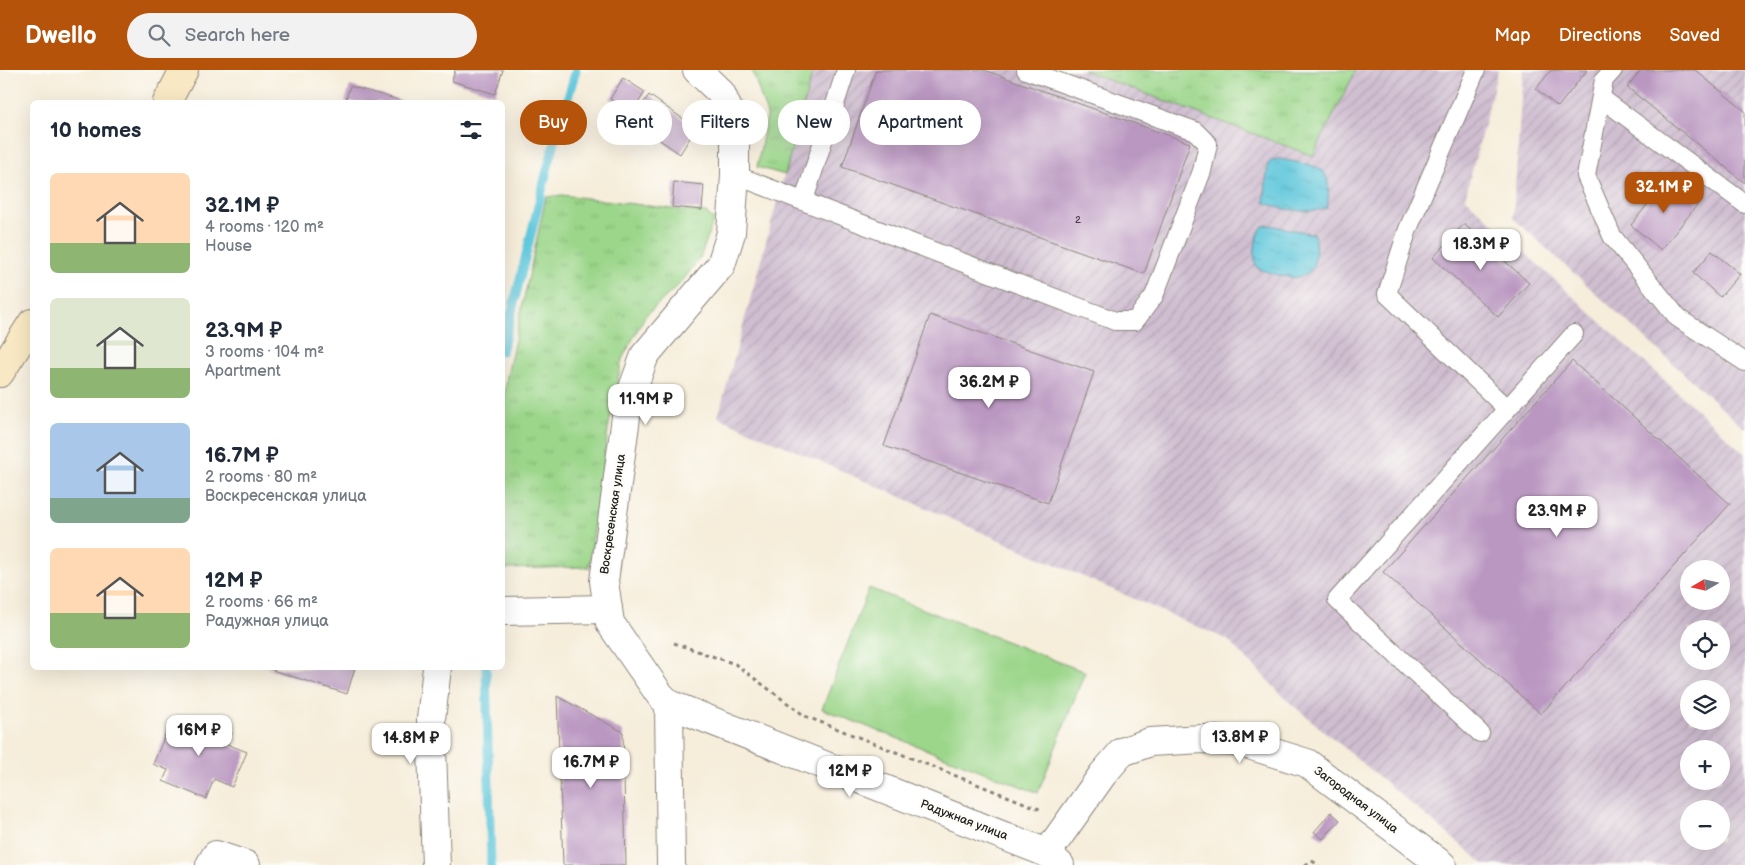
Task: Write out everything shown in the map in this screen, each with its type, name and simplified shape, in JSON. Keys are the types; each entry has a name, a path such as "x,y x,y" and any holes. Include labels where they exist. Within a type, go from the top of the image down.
{"main road":[{"path":"168,100 184,70"},
{"path":"0,373 30,326"}],"street":[{"name":"Воскресенская улица","path":"669,704 660,695 610,623 604,581 628,402 644,355 721,265 731,233 735,175 734,125 722,93 697,70"},
{"path":"505,611 608,609"},
{"path":"436,865 431,719 437,670"},
{"path":"669,704 671,865"},
{"name":"Радужная улица","path":"669,704 1053,859"},
{"name":"Загородная улица","path":"1053,859 1071,819 1103,774 1122,752 1150,742 1175,739 1239,742 1307,763 1442,865"},
{"path":"210,865 216,855 246,865"}],"lane":[{"path":"804,200 846,70"},
{"path":"735,175 1115,321 1135,321 1154,296 1202,170 1208,144 1195,131 1026,70"},
{"path":"1476,70 1408,229 1387,294 1506,408"},
{"path":"1613,70 1604,80 1586,176 1612,236 1678,318 1745,362"},
{"path":"1601,98 1745,204"},
{"path":"1480,733 1337,600 1506,408 1574,334"}],"path":[{"path":"674,643 735,664 805,716 1043,810 1071,819"},
{"path":"1305,865 1312,861 1320,865"}],"shaded area":[{"path":"813,70 1084,70 1313,156 1356,70 1498,70 1465,198 1745,454 1745,859 1740,865 1485,865 1288,701 1228,640 718,417 792,145 850,145 850,100 805,100"},
{"path":"1523,70 1745,70 1745,429 1513,218"}],"green space":[{"path":"752,70 813,70 805,100 778,100 778,145 793,145 785,175 757,167 761,145 768,145 768,100 762,100"},
{"path":"1082,70 1356,70 1313,156"},
{"path":"562,195 706,213 714,219 701,256 681,283 645,316 622,359 608,430 589,567 505,569 505,393 546,197"},
{"path":"869,588 1085,672 1038,793 822,709"}],"water":[{"path":"1280,159 1313,166 1325,175 1329,193 1327,208 1311,211 1295,210 1264,202 1268,164 1272,160"},
{"path":"1269,225 1314,234 1316,251 1314,263 1310,271 1303,276 1294,277 1270,273 1257,268 1255,263 1256,240 1263,226"}],"building":[{"path":"455,70 503,70 495,94 452,81"},
{"path":"876,70 984,70 1190,143 1144,274 842,167 860,116 860,145 981,145 981,100 865,100"},
{"path":"1551,70 1587,70 1558,107 1536,89"},
{"path":"1641,70 1695,70 1745,111 1745,183 1627,87"},
{"path":"623,78 645,92 640,100 610,99"},
{"path":"350,86 399,100 346,100"},
{"path":"649,95 656,100 645,100"},
{"path":"672,111 682,118 682,145 686,145 680,154 667,145 672,145"},
{"path":"1668,179 1698,204 1661,250 1631,225"},
{"path":"674,182 704,185 702,210 672,207"},
{"path":"1464,224 1529,283 1498,317 1433,258"},
{"path":"1712,251 1740,274 1720,297 1693,273"},
{"path":"930,315 1094,372 1048,503 884,446"},
{"path":"1572,361 1730,504 1541,714 1383,572"},
{"path":"272,670 354,670 347,694"},
{"path":"557,696 623,732 626,865 563,865"},
{"path":"195,717 232,733 227,744 247,752 232,787 214,779 206,799 163,781 168,770 153,764 172,719 191,727"},
{"path":"1331,812 1340,820 1323,839 1314,832"}],"waterway":[{"path":"505,339 548,166 576,70"},
{"path":"486,670 491,865"}]}
